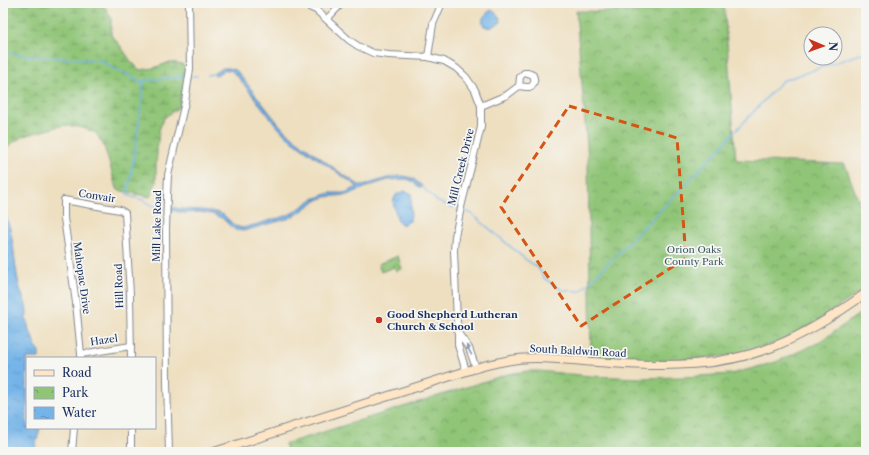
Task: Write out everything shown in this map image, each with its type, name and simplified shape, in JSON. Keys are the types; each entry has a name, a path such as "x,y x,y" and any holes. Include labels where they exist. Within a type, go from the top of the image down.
{"main road":[{"name":"South Baldwin Road","path":"214,452 466,371 501,362 534,358 554,358 652,365 711,363 761,352 796,337 822,323 866,293"}],"street":[{"name":"Mill Lake Road","path":"169,452 167,383 167,196 168,175 185,102 190,69 189,3"},
{"name":"Mill Creek Drive","path":"300,3 316,10 349,40 358,46 373,53 428,57 444,61 456,68 475,90 481,106 481,127 462,204 454,248 458,345 466,371"},
{"path":"327,19 342,3"},
{"path":"428,57 432,24 442,3"},
{"path":"481,106 507,95 519,86"},
{"name":"Convair","path":"64,200 120,210 125,213"},
{"name":"Mahopac Drive","path":"64,200 64,218 76,303 81,356"},
{"name":"Hill Road","path":"125,213 130,294 131,357"},
{"path":"458,333 469,348 476,368"},
{"name":"Hazel","path":"81,356 131,346"},
{"path":"72,452 74,429"},
{"path":"131,429 131,452"}],"highlighted area":[{"path":"569,106 677,138 686,258 581,326 501,207"}],"green space":[{"path":"3,3 90,3 105,7 111,18 111,35 130,60 140,70 154,68 170,62 182,64 185,68 179,107 164,118 159,130 156,183 150,197 118,190 104,146 96,133 84,128 65,125 23,136 11,144 3,152"},
{"name":"Orion Oaks County Park","path":"650,3 724,3 736,160 845,164 866,222 866,288 815,323 777,343 726,356 678,360 633,361 591,358 588,158 576,11 650,12"},
{"path":"398,256 402,269 397,271 394,267 381,272 378,264"},
{"path":"866,309 866,452 288,452 285,444 508,374 539,371 590,376 639,378 731,374 776,362 820,342"}],"water":[{"path":"491,10 498,15 501,22 490,28 484,26 483,19"},
{"path":"223,68 236,70 286,132 359,185 363,186 386,178 404,176 413,178 422,187 420,188 412,181 407,179 388,180 347,195 325,197 287,219 243,231 235,230 222,218 212,214 199,212 184,213 171,210 173,207 179,209 216,212 224,215 235,226 243,228 286,216 313,199 324,195 330,193 344,193 358,187 287,137 233,72 230,70 225,70 214,75 214,73"},
{"path":"404,191 411,193 411,216 410,221 405,224 401,224 398,221 393,201 396,195"},
{"path":"3,210 10,228 17,276 27,311 25,320 28,321 29,331 32,335 35,346 39,351 39,357 26,357 26,429 40,429 33,452 3,452"}],"waterway":[{"path":"3,52 29,56 99,60 109,65 113,69 144,84 134,158 127,195 165,209"},
{"path":"462,211 472,214 525,259 537,267 545,279 562,290 581,291 690,180 782,81 866,52"},
{"path":"208,75 213,74"},
{"path":"140,81 188,76"},
{"path":"192,76 197,76"},
{"path":"422,187 438,202 449,207 458,207 459,209"}],"place":[{"name":"Good Shepherd Lutheran Church & School","path":"379,320"}]}
